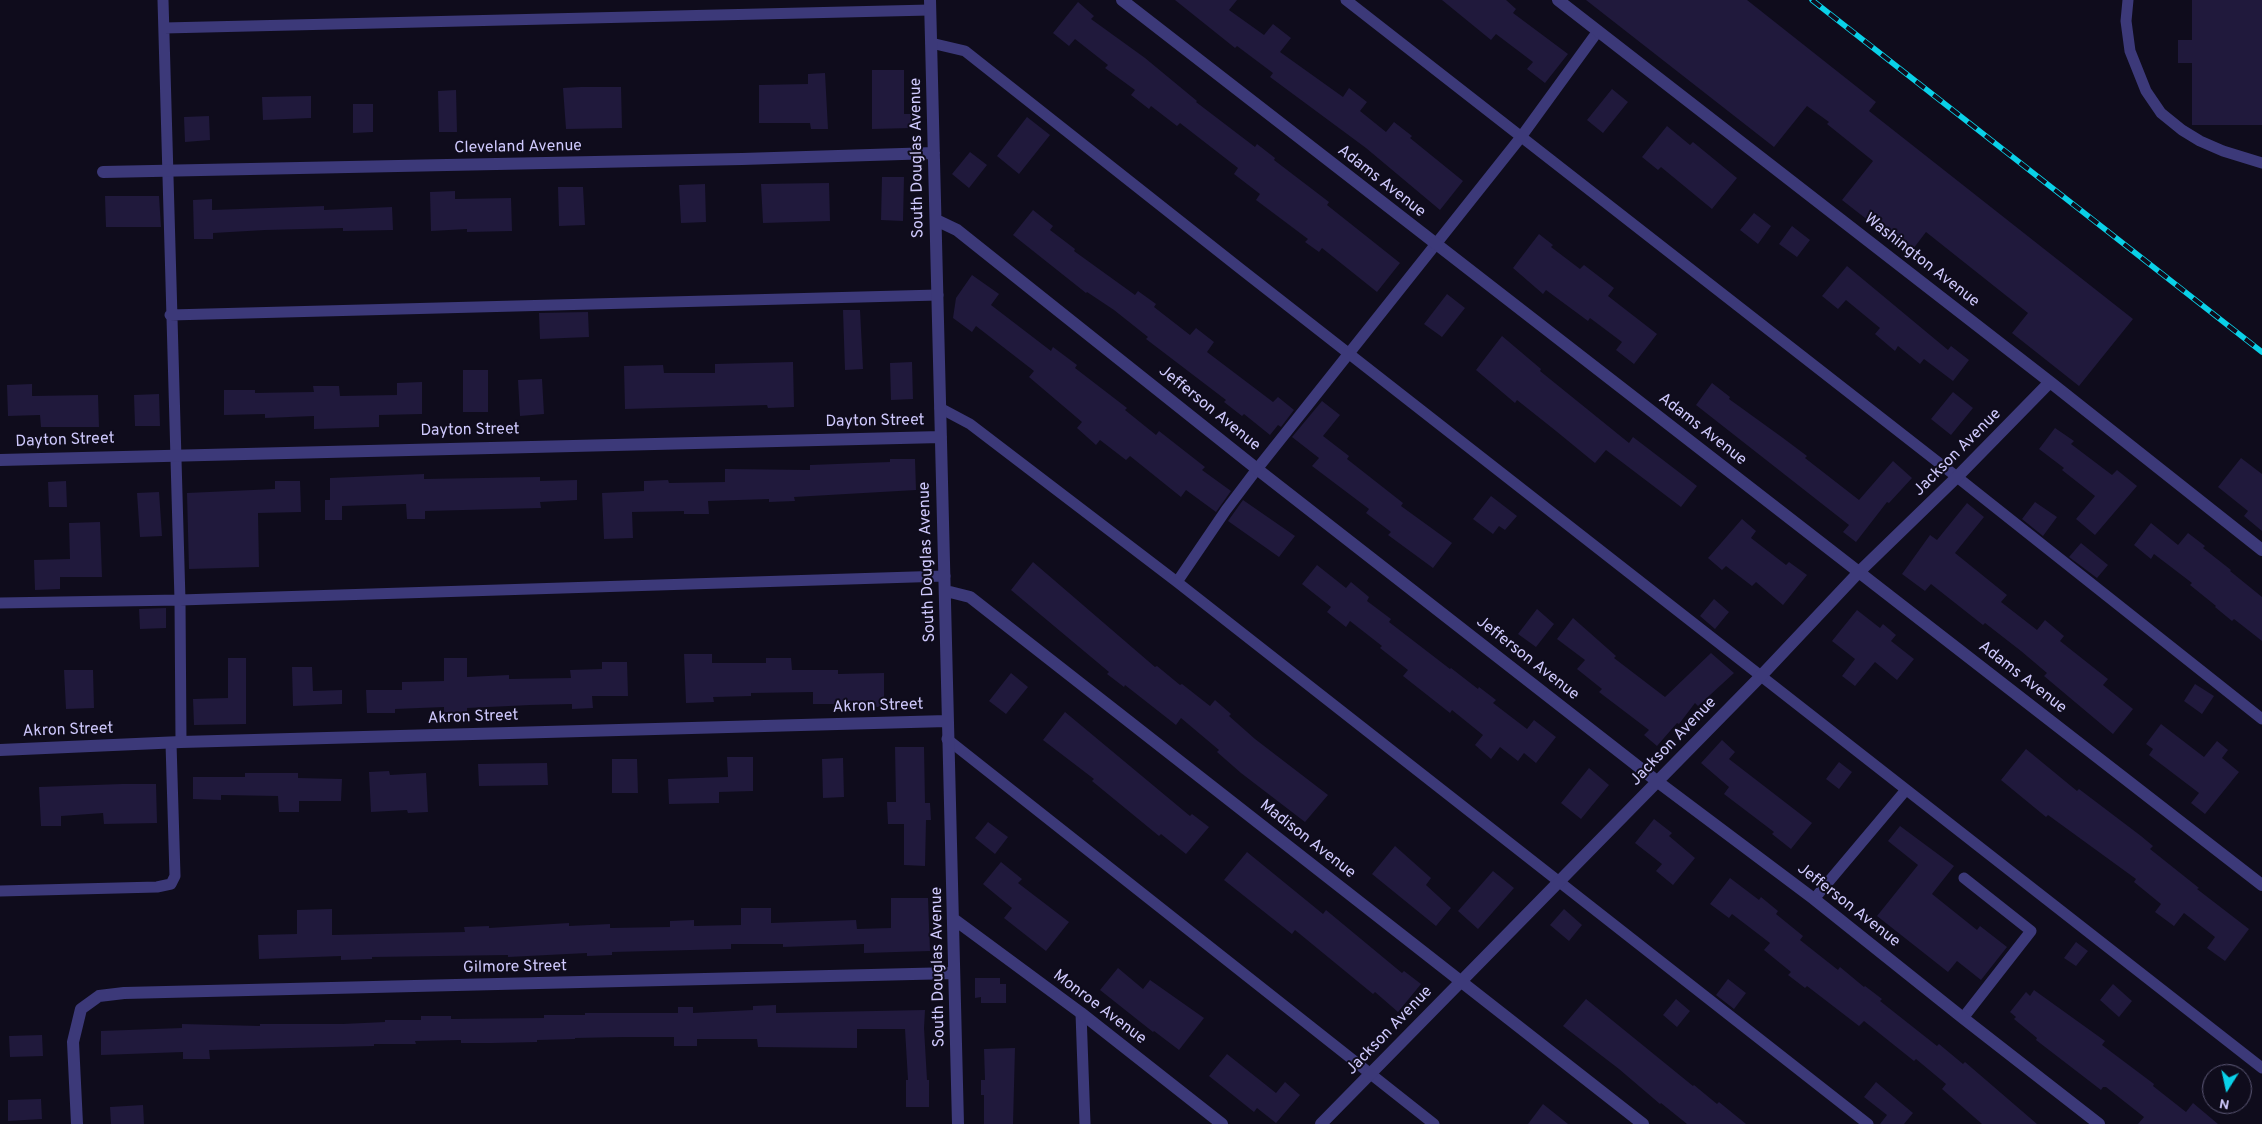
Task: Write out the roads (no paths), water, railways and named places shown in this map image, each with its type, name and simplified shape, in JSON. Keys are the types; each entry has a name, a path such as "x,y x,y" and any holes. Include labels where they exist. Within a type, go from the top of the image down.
{"street":[{"name":"Adams Avenue","path":"1122,0 2262,885"},
{"name":"Washington Avenue","path":"1558,0 2050,382 2262,550"},
{"name":"South Douglas Avenue","path":"930,5 940,437 946,591 947,721 955,920 954,973 958,1124"},
{"name":"Cleveland Avenue","path":"103,172 169,172 934,153"},
{"name":"Jefferson Avenue","path":"936,220 957,230 1257,469 1658,782 1814,899 2099,1124"},
{"name":"Jackson Avenue","path":"1321,1124 1658,782 1859,572 1957,477 2050,382"},
{"name":"Dayton Street","path":"0,460 175,454 940,437"},
{"name":"Madison Avenue","path":"946,591 970,597 1643,1124"},
{"name":"Akron Street","path":"0,750 176,742 947,721"},
{"name":"Monroe Avenue","path":"955,920 1081,1013 1222,1124"},
{"name":"Gilmore Street","path":"77,1124 73,1042 81,1009 99,996 954,973"}],"lane":[{"path":"0,890 157,887 172,884 175,876 180,600 170,315 169,172 163,0"},
{"path":"1346,0 1957,477 2262,719"},
{"path":"2128,0 2126,21 2130,51 2146,91 2161,113 2182,130 2200,141 2223,151 2262,163"},
{"path":"164,28 930,5"},
{"path":"1177,582 1226,510 1257,469 1521,137 1598,31"},
{"path":"931,43 965,51 1760,677 2262,1068"},
{"path":"170,315 938,295"},
{"path":"940,408 970,424 1177,582 1868,1124"},
{"path":"0,603 180,600 945,576"},
{"path":"948,739 1434,1124"},
{"path":"1814,899 1906,791"},
{"path":"1963,1018 2031,931 1964,878"},
{"path":"1081,1013 1085,1124"}],"railway":[{"path":"1812,0 2262,352"}]}
